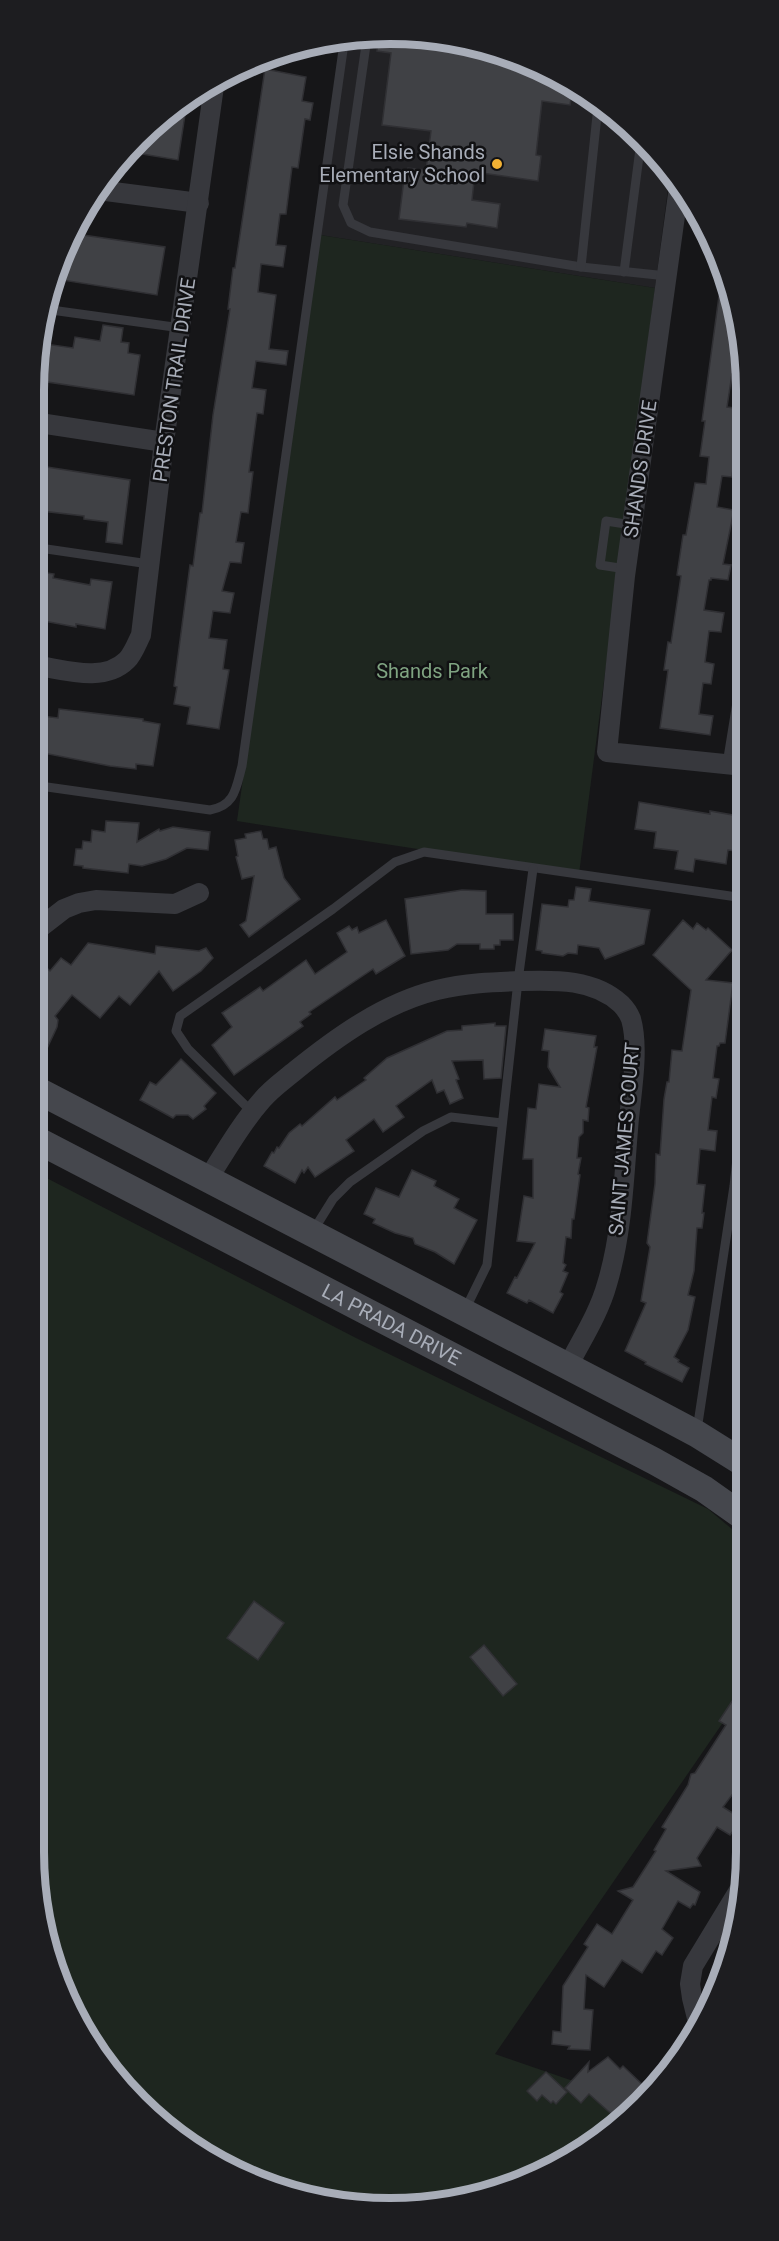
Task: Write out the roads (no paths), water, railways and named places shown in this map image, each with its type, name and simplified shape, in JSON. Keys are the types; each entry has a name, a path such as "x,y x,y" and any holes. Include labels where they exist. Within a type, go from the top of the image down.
{"main road":[{"path":"44,1095 568,1366 697,1434 736,1458"},
{"name":"LA PRADA DRIVE","path":"44,1144 685,1478 736,1512"},
{"path":"685,1478 697,1434"}],"street":[{"name":"PRESTON TRAIL DRIVE","path":"44,667 92,674 113,671 129,658 141,635 164,442 200,203 211,93"},
{"path":"106,191 200,203"},
{"name":"SHANDS DRIVE","path":"678,198 626,569 607,752 735,765"},
{"path":"44,424 164,442"},
{"path":"44,924 64,909 79,903 96,900 175,904 199,893"},
{"name":"SAINT JAMES COURT","path":"208,1179 263,1098 323,1048 387,1009 414,997 473,983 555,980 591,985 622,1004 630,1017 633,1074 622,1195 613,1261 599,1308 568,1366"},
{"path":"696,2013 690,1984 693,1966 732,1902"}],"lane":[{"path":"366,44 343,205 351,223 370,232 581,267 667,276"},
{"path":"44,787 210,810 227,804 234,794 242,766 344,46"},
{"path":"581,267 597,113"},
{"path":"624,272 640,151"},
{"path":"53,310 181,328"},
{"path":"44,549 149,564"},
{"path":"252,1112 188,1049 176,1031 180,1016 333,909 395,862 424,852 736,897"},
{"path":"464,1312 487,1265 518,981 533,869"},
{"path":"311,1233 333,1199 350,1182 423,1131 451,1118 502,1123"},
{"path":"697,1434 736,1168"}],"place":[{"name":"Elsie Shands Elementary School","path":"497,164"}],"park label":[{"name":"Shands Park","path":"432,671"}]}
